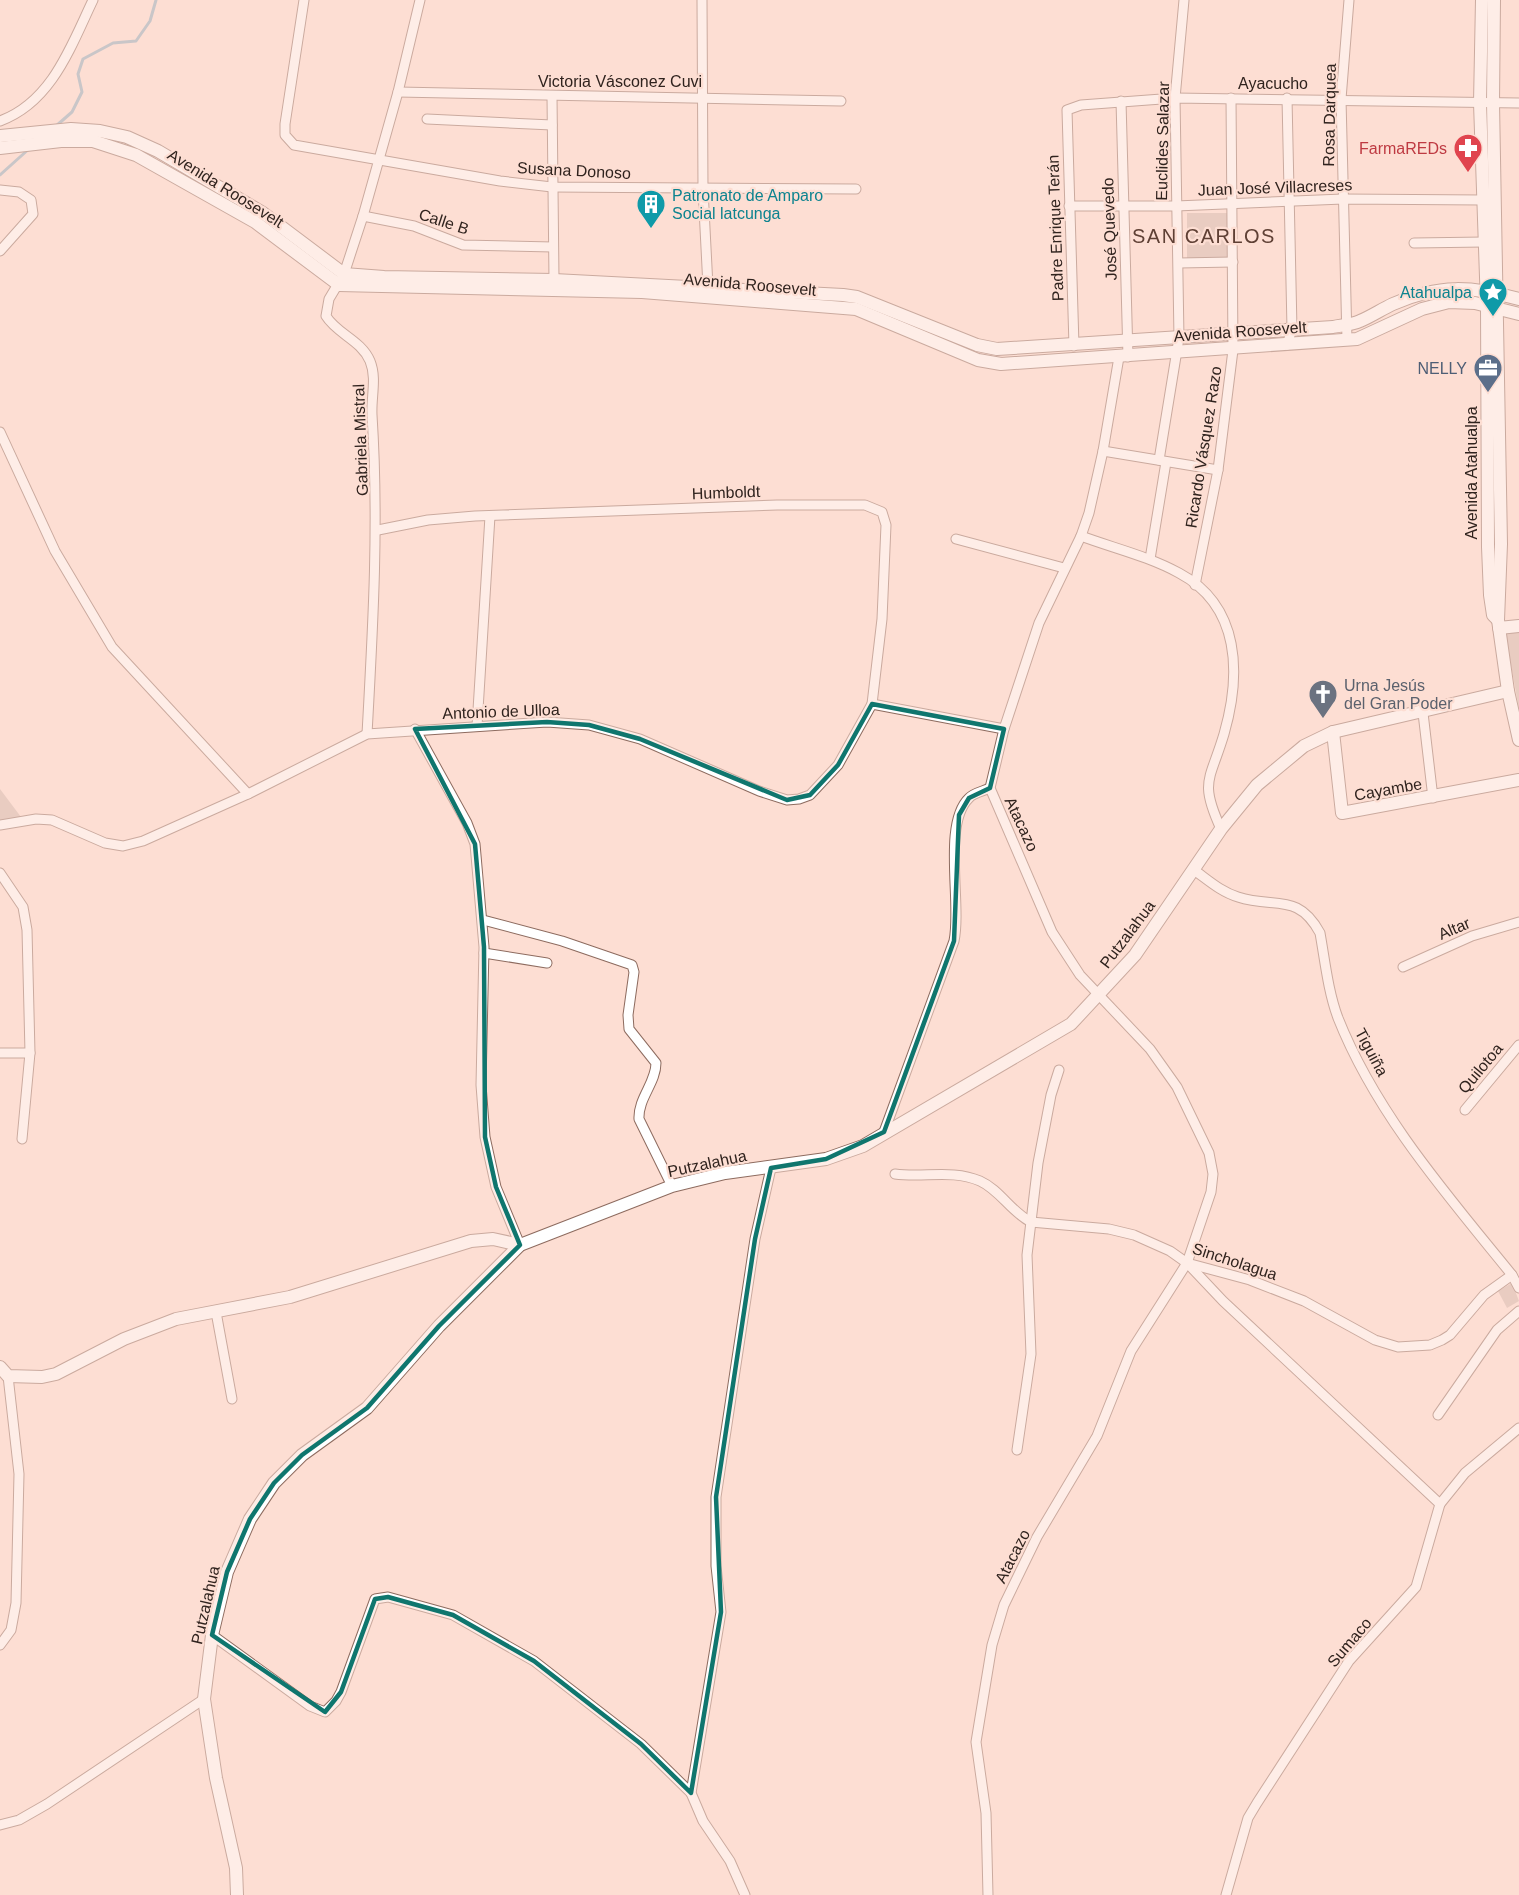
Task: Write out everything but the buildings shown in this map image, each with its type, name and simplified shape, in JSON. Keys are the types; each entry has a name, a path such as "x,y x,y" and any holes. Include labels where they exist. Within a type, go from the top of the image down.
{"street":[{"path":"0,121 30,105 53,79 93,0"},
{"name":"Susana Donoso","path":"304,0 285,124 285,135 294,145 378,161 552,187 856,189"},
{"name":"Gabriela Mistral","path":"368,735 378,530 372,412 373,373 369,359 360,347 332,326 326,316 329,299 341,279 363,216 398,92 420,0"},
{"path":"702,0 703,189 708,287"},
{"name":"Euclides Salazar","path":"1150,559 1179,338 1175,98 1184,0"},
{"name":"Rosa Darquea","path":"1347,340 1341,99 1349,0"},
{"name":"Avenida Atahualpa","path":"1482,0 1480,103 1482,200 1484,242 1492,292"},
{"name":"Avenida Atahualpa","path":"1494,0 1492,308 1501,544 1499,624 1508,691 1519,740"},
{"name":"Victoria Vásconez Cuvi","path":"398,92 552,96 703,96 841,101"},
{"path":"552,96 554,280"},
{"name":"Ayacucho","path":"1067,110 1081,105 1175,98 1519,103"},
{"name":"Ricardo Vásquez Razo","path":"1195,585 1218,470 1233,350 1231,98"},
{"path":"1287,98 1292,329 1287,345"},
{"name":"José Quevedo","path":"1121,101 1127,343 1123,357"},
{"name":"Padre Enrique Terán","path":"1067,110 1074,346"},
{"path":"427,119 552,125"},
{"name":"Avenida Roosevelt","path":"0,136 71,129 100,131 127,137 158,151 262,213 341,279 384,277 554,280 857,297 977,345 997,349 1127,343 1347,324 1359,322 1392,304 1426,291 1456,287 1492,292 1519,299"},
{"name":"Avenida Roosevelt","path":"0,148 61,141 93,141 115,146 152,162 255,222 341,279 642,292 856,309 978,360 1001,364 1233,350 1357,339 1422,309 1449,302 1519,314"},
{"path":"0,190 19,192 31,200 33,214 0,251"},
{"name":"Juan José Villacreses","path":"1069,206 1176,206 1343,199 1482,200"},
{"name":"Calle B","path":"363,216 414,226 463,244 554,247"},
{"path":"1414,243 1484,242"},
{"path":"1179,263 1233,262"},
{"name":"Atacazo","path":"988,1895 986,1813 976,1742 988,1664 1004,1605 1037,1537 1098,1436 1131,1352 1187,1263 1211,1192 1213,1174 1209,1153 1177,1088 1150,1049 1101,994 1080,975 1052,932 990,788 1004,729 1039,623 1081,536 1103,451 1123,357"},
{"path":"0,432 55,551 112,647 248,794"},
{"path":"1103,451 1218,470"},
{"name":"Humboldt","path":"378,530 428,520 490,516 777,505 866,505 882,512 886,525 882,619 872,704"},
{"path":"477,726 490,516"},
{"path":"1081,536 1150,559 1181,574 1219,609 1236,665 1224,734 1206,789 1221,829"},
{"path":"956,539 1064,568"},
{"path":"1499,624 1519,626"},
{"name":"Putzalahua","path":"237,1895 236,1868 216,1778 204,1699 212,1635 227,1572 250,1519 274,1483 302,1455 367,1408 439,1326 520,1245 672,1186 724,1173 826,1159 863,1146 1071,1024 1136,955 1221,829 1257,785 1304,746 1333,732 1508,691"},
{"path":"872,704 1004,729"},
{"name":"Antonio de Ulloa","path":"0,825 36,819 52,820 105,843 123,846 143,841 248,794 368,735 415,729 546,722 589,725 640,739 759,791 787,800 799,799 810,795 838,765 872,704"},
{"path":"1423,712 1433,798"},
{"path":"415,729 467,823 475,844 483,920 482,1086 485,1137 496,1187 520,1245"},
{"name":"Cayambe","path":"1333,732 1342,813 1433,798 1519,780"},
{"path":"884,1132 954,940 958,914 955,847 959,815 969,798 990,788"},
{"name":"Tiguiña","path":"1194,870 1231,894 1248,900 1287,904 1305,910 1320,933 1337,1016 1354,1053 1384,1104 1436,1181 1512,1275 1519,1288"},
{"path":"0,873 23,907 27,930 30,1053 22,1139"},
{"path":"483,920 562,941 632,965 634,972 628,1015 629,1029 656,1063 656,1070 639,1108 639,1119 672,1186"},
{"name":"Altar","path":"1403,967 1472,936 1519,922"},
{"path":"484,953 547,963"},
{"name":"Quilotoa","path":"1465,1110 1519,1045"},
{"path":"0,1053 30,1053"},
{"path":"1017,1449 1031,1354 1027,1255 1043,1134 1059,1070"},
{"path":"691,1793 722,1612 716,1566 716,1497 754,1239 771,1168"},
{"path":"895,1174 958,1175 980,1181 995,1191 1021,1217 1031,1222"},
{"name":"Sincholagua","path":"1031,1222 1109,1229 1125,1233 1170,1251 1187,1263 1250,1280 1304,1301 1375,1340 1398,1347 1430,1345 1450,1335 1484,1295 1512,1275"},
{"path":"0,1646 11,1630 16,1603 19,1474 4,1371 42,1377 56,1374 149,1328 310,1292 422,1255 471,1242 493,1239 520,1245"},
{"path":"1187,1263 1223,1301 1440,1504"},
{"path":"1438,1415 1497,1330 1519,1311"},
{"path":"216,1312 232,1399"},
{"name":"Sumaco","path":"1226,1895 1244,1829 1257,1803 1349,1661 1416,1587 1440,1504 1465,1473 1519,1428"},
{"path":"212,1635 310,1706 325,1712 341,1692 375,1599 388,1597 453,1615 534,1661 641,1744 691,1793 703,1821 730,1861 745,1895"},
{"path":"0,1826 19,1820 47,1804 204,1699"}],"highlighted area":[{"path":"872,704 1004,729 990,788 969,798 959,815 954,941 884,1132 826,1159 771,1168 755,1239 716,1497 721,1612 691,1793 641,1744 534,1661 453,1615 388,1597 375,1599 341,1692 325,1712 212,1635 227,1572 250,1519 274,1483 302,1455 367,1408 439,1326 520,1245 496,1187 485,1137 484,947 475,844 415,729 547,722 589,725 640,739 787,800 810,795 838,765"}],"shaded area":[{"path":"1187,213 1229,213 1229,258 1187,258"},
{"path":"1519,631 1519,709 1505,632"},
{"path":"0,789 24,821 0,825"},
{"path":"1512,1283 1519,1301 1507,1308 1498,1291"}],"waterway":[{"path":"56,126 72,112 82,92 78,74 83,59 113,43 136,41 150,21 156,0"},
{"path":"0,175 30,148"}],"place":[{"name":"FarmaREDs","path":"1468,174"},
{"name":"Patronato de Amparo Social latcunga","path":"651,230"},
{"name":"Atahualpa","path":"1493,318"},
{"name":"NELLY","path":"1488,394"},
{"name":"Urna Jesús del Gran Poder","path":"1323,720"}],"district":[{"name":"SAN CARLOS","path":"1204,236"}]}
